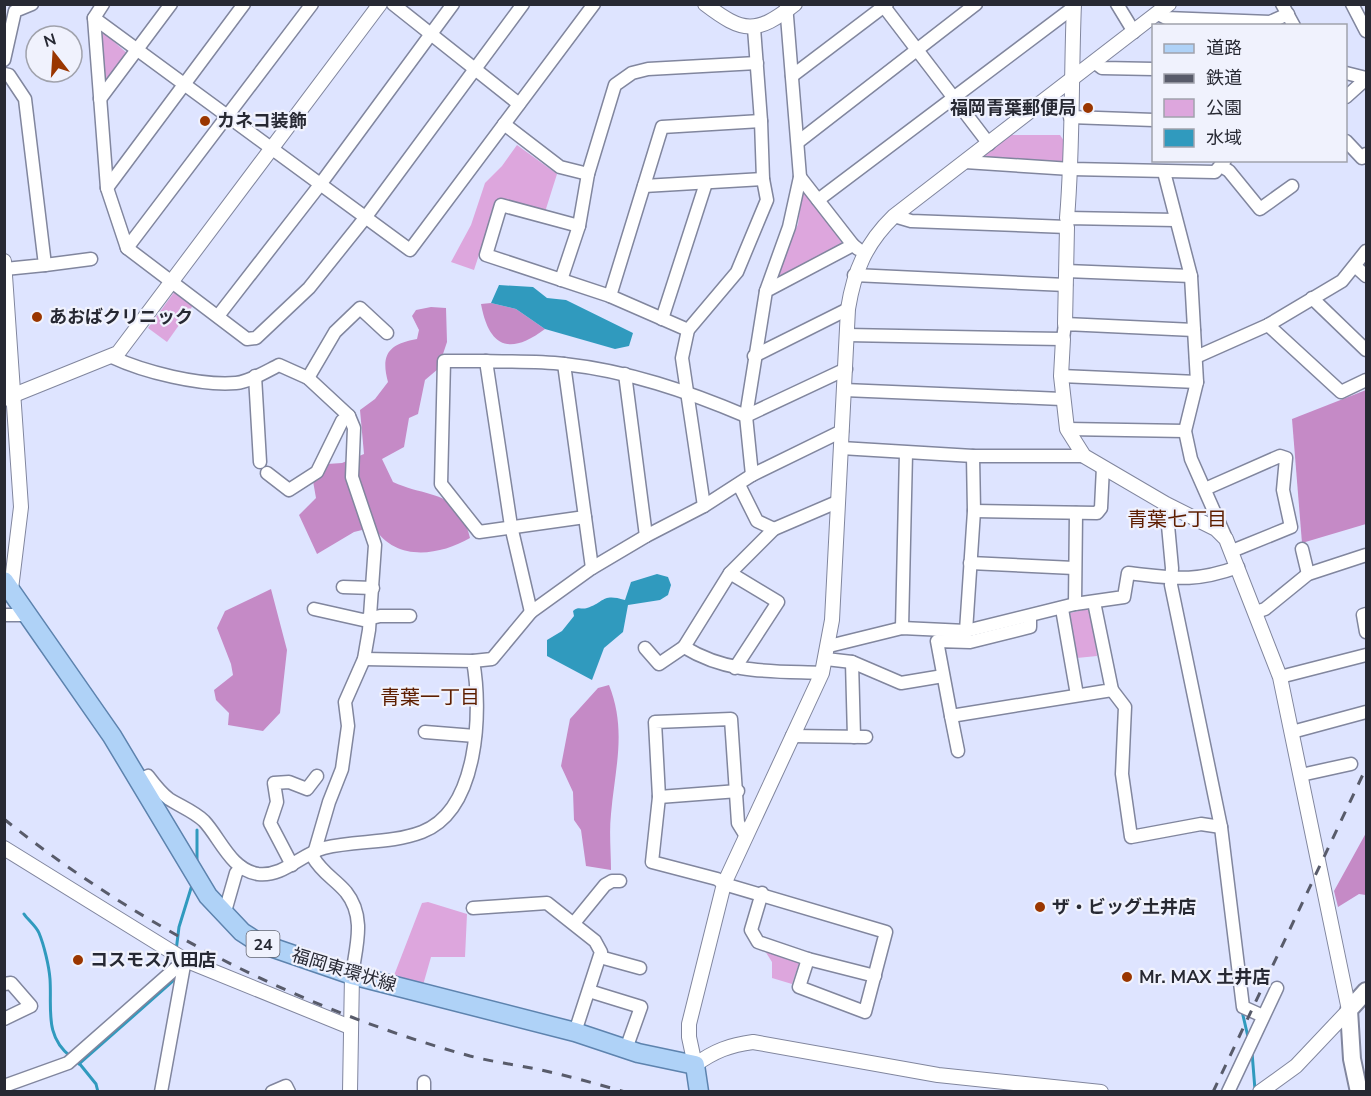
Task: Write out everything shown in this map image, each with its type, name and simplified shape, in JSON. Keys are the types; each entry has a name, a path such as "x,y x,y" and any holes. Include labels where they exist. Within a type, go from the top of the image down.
{"main road":[{"name":"福岡東環状線","path":"8,585 139,780 208,896 224,915 259,943 352,975 575,1032 626,1049 695,1065"},
{"path":"1359,1092 1353,1059 1349,1010 1366,991"},
{"path":"695,1065 699,1092"}],"street":[{"path":"4,60 15,11 32,4"},
{"path":"103,4 94,18 107,188 126,248 247,339 256,339 309,288 365,218 523,4"},
{"path":"100,99 171,4"},
{"path":"107,188 244,4"},
{"path":"126,248 228,118 312,4"},
{"path":"10,397 118,353 380,4"},
{"path":"393,4 519,104"},
{"path":"218,316 319,186 453,4"},
{"path":"94,18 319,186 410,250 594,4"},
{"path":"705,4 728,22 743,28 767,24 789,6"},
{"path":"798,142 976,4"},
{"path":"1117,4 1134,32"},
{"path":"766,291 858,249 894,216 1169,4"},
{"path":"1352,4 1366,31"},
{"path":"792,76 884,5 989,144"},
{"path":"753,475 746,416 754,356 766,291 789,227 800,177 789,6"},
{"path":"1074,6 1070,81 1071,169 1061,376 1067,429 1084,456 1166,504 1216,529 1229,545"},
{"path":"818,200 1074,6"},
{"path":"1158,14 1166,18 1270,22 1285,9 1293,24"},
{"path":"704,506 682,358 688,330 737,272 768,200 763,179 761,121 753,28"},
{"path":"1094,62 1102,68 1152,69"},
{"path":"561,280 579,226 588,174 615,85 620,79 648,69 757,63"},
{"path":"1347,73 1366,79"},
{"path":"4,74 9,75 25,99 45,265"},
{"path":"1347,96 1366,79"},
{"path":"1070,117 1152,120"},
{"path":"610,296 662,127 761,121"},
{"path":"504,123 560,167 588,174"},
{"path":"1347,142 1362,158 1366,154"},
{"path":"965,162 1164,172 1215,172 1223,163 1260,209 1292,186"},
{"path":"1164,172 1191,276 1197,382 1185,431 1191,459 1238,567 1280,677 1349,1010 1296,1066 1262,1091"},
{"path":"800,177 858,249 848,309 827,652 822,673 724,884 689,1024 688,1037 695,1065 712,1052 730,1045 753,1042 938,1076 1101,1092"},
{"path":"644,186 763,179"},
{"path":"662,319 706,183"},
{"path":"579,226 501,205 486,255 610,296 688,330"},
{"path":"894,216 911,221 1067,223 1176,220"},
{"path":"1196,357 1268,325 1342,281 1366,251"},
{"path":"5,269 91,259"},
{"path":"4,261 10,397 21,507 8,585"},
{"path":"1355,266 1366,276"},
{"path":"855,275 1066,278 1191,276"},
{"path":"1311,298 1366,350"},
{"path":"308,378 335,332 360,308 387,333"},
{"path":"754,356 848,309"},
{"path":"1065,324 1194,330"},
{"path":"1268,325 1341,392 1366,380"},
{"path":"848,335 1063,339"},
{"path":"112,357 142,369 199,380 237,383 279,365 308,378 349,416 354,428 352,477 375,545 373,588 364,659 345,702 348,726 342,769 329,802 314,857 320,869 345,891 357,911 359,925 352,975 350,1092"},
{"path":"585,517 479,532 441,484 444,361 564,364 625,374 685,390 746,416 846,369"},
{"path":"486,361 511,526 531,612"},
{"path":"564,364 592,568"},
{"path":"625,374 646,536"},
{"path":"255,376 264,467 289,490 317,472 342,421 349,416"},
{"path":"1061,376 1197,382"},
{"path":"844,390 1062,399"},
{"path":"1067,429 1185,431"},
{"path":"364,659 472,661 492,659 531,612 592,568 646,536 704,506 753,475 842,431"},
{"path":"841,448 973,456 1084,456"},
{"path":"902,628 906,453"},
{"path":"966,631 974,512 973,456"},
{"path":"1205,489 1280,456 1286,458 1283,490 1291,527 1229,545"},
{"path":"974,512 1097,513 1101,508 1103,467"},
{"path":"739,485 757,521 774,529"},
{"path":"645,648 659,664 684,647 730,573 774,529 837,502"},
{"path":"1166,504 1171,578 1221,827 1243,1007 1263,1016"},
{"path":"1075,604 1076,513"},
{"path":"1302,549 1308,574"},
{"path":"1256,612 1265,609 1308,574 1366,555"},
{"path":"970,564 1074,568"},
{"path":"827,652 902,628 966,631 1075,604 1124,597 1128,573 1190,580 1210,577 1238,567"},
{"path":"730,573 778,602 735,668"},
{"path":"344,587 373,588"},
{"path":"1094,602 1112,690 1125,707 1122,774 1131,837 1201,824 1221,827"},
{"path":"314,609 363,621 380,616 410,616"},
{"path":"1062,609 1077,695"},
{"path":"1366,614 1363,615 1366,632"},
{"path":"4,615 30,615"},
{"path":"958,751 937,641 970,642 1030,627 1030,617"},
{"path":"684,647 705,660 735,668 822,673"},
{"path":"827,652 901,683 943,676"},
{"path":"1280,677 1366,655"},
{"path":"139,780 148,776 167,798 202,820 241,867 257,874 269,873 292,865 323,848 389,842 425,831 457,801 467,783 475,736 477,685 472,661"},
{"path":"792,736 860,737 852,662"},
{"path":"951,716 1112,690"},
{"path":"1292,732 1366,712"},
{"path":"746,836 738,824 738,791 731,719 655,722 659,797 652,862 717,879 724,884 762,893 886,932 865,1012 799,987 808,959"},
{"path":"425,732 475,736"},
{"path":"1301,775 1351,764"},
{"path":"292,865 270,822 277,802 274,783 289,782 306,789 317,776"},
{"path":"659,797 738,791"},
{"path":"6,851 185,960 350,1027"},
{"path":"224,915 236,873 241,867"},
{"path":"574,923 605,885 612,881 620,881"},
{"path":"762,893 751,930 758,942 808,959 875,976"},
{"path":"473,908 547,903 595,941 601,951 600,957 575,1032"},
{"path":"600,957 640,968"},
{"path":"4,1086 68,1063 185,960"},
{"path":"161,1092 185,960"},
{"path":"4,984 11,982 32,1006 4,1019"},
{"path":"1228,1092 1277,988"},
{"path":"589,991 640,1007 626,1049"},
{"path":"272,1092 286,1086 289,1092"}],"green space":[{"path":"102,31 129,55 104,84"},
{"path":"1008,135 1060,135 1064,141 1063,162 1058,164 979,157"},
{"path":"517,145 557,174 545,212 497,200 474,270 451,262 471,225 485,183 502,166"},
{"path":"803,187 844,246 773,281 798,224"},
{"path":"175,291 194,304 167,342 148,328"},
{"path":"1091,608 1097,656 1077,658 1070,613"},
{"path":"428,902 467,914 465,957 431,957 423,985 393,978 422,903"},
{"path":"765,951 800,960 792,984 772,978 772,962"}],"shaded area":[{"path":"491,303 516,309 545,329 521,343 502,343 489,330 481,304"},
{"path":"431,307 446,308 447,342 438,369 425,380 418,414 409,418 404,447 382,459 393,482 450,503 465,522 470,538 432,552 405,551 383,538 374,527 354,532 317,554 299,515 316,498 313,481 327,464 342,463 364,454 360,410 375,399 388,382 385,364 389,352 400,344 417,339 419,330 412,316 416,310"},
{"path":"1366,390 1366,524 1302,543 1292,419"},
{"path":"271,589 287,650 280,713 263,731 228,725 229,713 216,700 214,690 233,675 217,628 225,611"},
{"path":"609,685 619,733 610,821 611,870 586,866 581,830 574,820 573,792 561,766 570,719 598,688"},
{"path":"1366,833 1366,895 1359,894 1338,907 1334,891"}],"water":[{"path":"499,285 533,287 547,298 566,300 633,333 629,346 615,349 545,329 516,309 491,303"},
{"path":"657,574 668,577 671,585 668,595 660,600 628,605 623,632 604,648 592,680 547,656 547,640 562,631 574,616 573,611 593,606 612,597 625,600 631,582"}],"waterway":[{"path":"197,830 197,867"},
{"path":"176,951 179,927 192,885"},
{"path":"24,914 38,930 46,956 50,979 50,1011 53,1031 62,1049 71,1057"},
{"path":"79,1064 173,981 173,975"},
{"path":"1242,1011 1248,1037"},
{"path":"1252,1052 1255,1090"},
{"path":"79,1063 96,1084 98,1092"}],"railway":[{"path":"1213,1092 1366,768"},
{"path":"4,819 56,859 111,896 167,930 285,990 346,1015 470,1056 552,1072 625,1092"}],"place":[{"name":"福岡青葉郵便局","path":"1088,108"},
{"name":"カネコ装飾","path":"205,121"},
{"name":"あおばクリニック","path":"37,317"},
{"name":"ザ・ビッグ土井店","path":"1040,907"},
{"name":"コスモス八田店","path":"78,960"},
{"name":"Mr. MAX 土井店","path":"1127,977"}],"district":[{"name":"青葉七丁目","path":"1177,519"},
{"name":"青葉一丁目","path":"430,697"}]}
